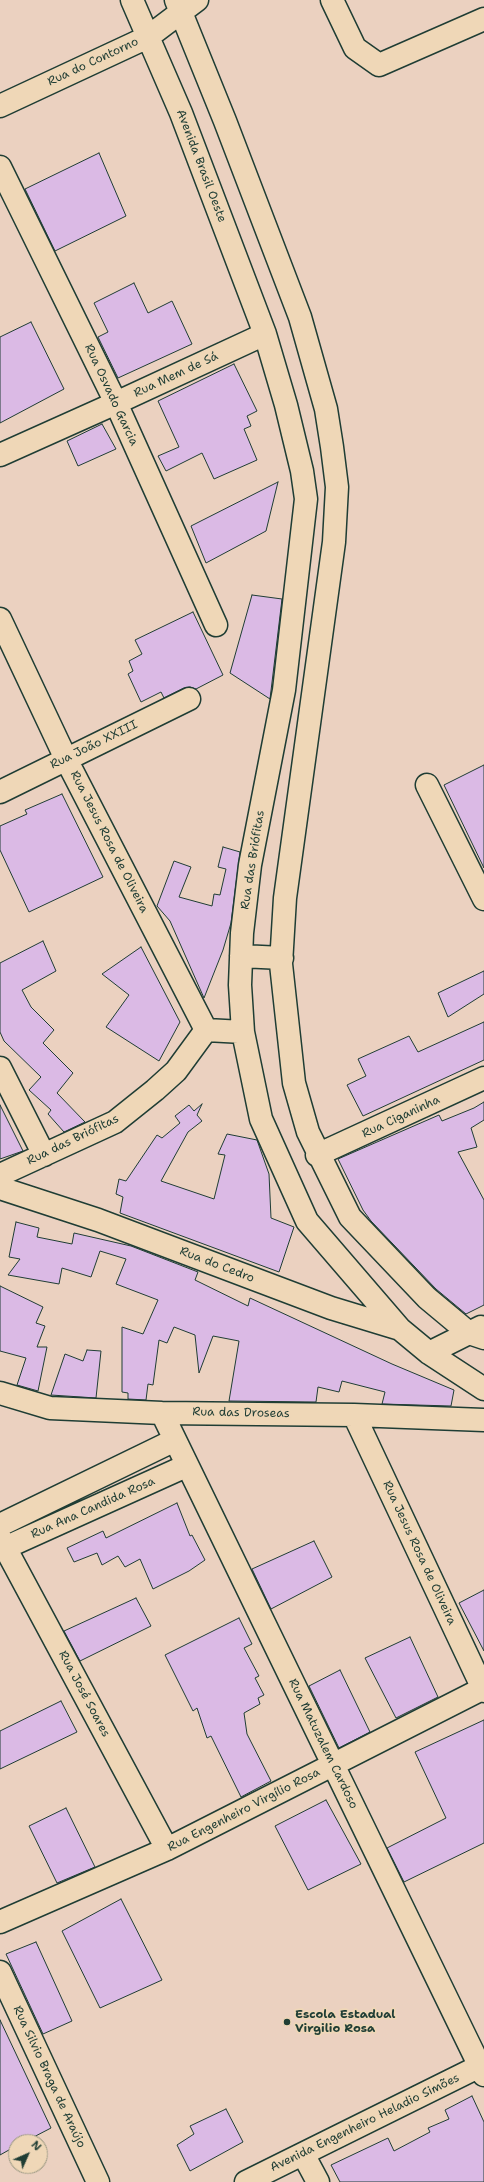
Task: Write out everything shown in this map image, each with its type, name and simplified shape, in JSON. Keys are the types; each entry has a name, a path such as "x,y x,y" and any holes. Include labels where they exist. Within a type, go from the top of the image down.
{"street":[{"name":"Avenida Brasil Oeste","path":"132,0 181,113 265,334 302,471 306,499 284,690"},
{"path":"332,0 355,48 379,65 484,19"},
{"name":"Rua do Contorno","path":"0,106 148,36 185,4"},
{"path":"185,4 300,318 326,409 336,487 334,542 285,898 282,958 287,1026 294,1083 308,1132 317,1155 350,1217 427,1298 479,1332"},
{"name":"Rua Osvado Garcia","path":"0,167 116,403 216,626"},
{"name":"Rua Mem de Sá","path":"0,455 265,334"},
{"name":"Rua Jesus Rosa de Oliveira","path":"0,619 66,759 206,1030"},
{"name":"Rua das Briófitas","path":"284,690 250,865 241,956 240,985 243,1032 261,1119 307,1221 400,1329"},
{"name":"Rua João XXIII","path":"0,792 189,699"},
{"path":"427,785 484,899"},
{"path":"241,956 282,958"},
{"path":"206,1030 243,1032"},
{"name":"Rua das Briófitas","path":"0,1175 115,1122 134,1108 176,1071 206,1030"},
{"path":"0,1068 44,1155"},
{"name":"Rua Ciganinha","path":"317,1155 484,1078"},
{"name":"Rua do Cedro","path":"0,1188 98,1220 331,1308 400,1329 429,1353 484,1389"},
{"path":"429,1353 479,1332"},
{"name":"Rua das Droseas","path":"0,1393 50,1408 162,1413 354,1415 484,1420"},
{"name":"Rua Matuzalem Cardoso","path":"162,1413 186,1466 482,2068"},
{"name":"Rua Jesus Rosa de Oliveira","path":"354,1415 484,1689"},
{"name":"Rua Ana Candida Rosa","path":"0,1525 175,1440"},
{"name":"Rua Ana Candida Rosa","path":"2,1545 186,1466"},
{"name":"Rua José Soares","path":"2,1545 167,1849"},
{"name":"Rua Engenheiro Virgílio Rosa","path":"0,1922 167,1849 484,1689"},
{"name":"Rua Silvio Braga de Araújo","path":"0,1972 98,2182"},
{"name":"Avenida Engenheiro Heladio Simões","path":"246,2182 482,2068"},
{"path":"303,2154 318,2182"}],"building":[{"path":"99,153 126,216 55,251 25,189"},
{"path":"134,283 148,313 172,301 192,344 118,378 98,337 108,332 94,303"},
{"path":"31,322 64,389 0,423 0,337"},
{"path":"234,364 257,411 247,416 251,426 244,429 257,460 214,479 202,453 166,471 158,456 179,447 158,401"},
{"path":"102,424 116,449 78,466 67,441"},
{"path":"278,482 266,531 206,563 191,526"},
{"path":"252,595 282,599 270,699 230,673"},
{"path":"193,612 223,675 196,689 190,687 184,688 164,698 161,692 141,702 128,674 133,671 129,661 142,654 135,640"},
{"path":"484,765 484,868 444,785"},
{"path":"62,794 103,877 29,912 0,850 0,826 27,814 25,810"},
{"path":"223,847 240,852 231,923 223,950 204,998 170,921 157,906 174,861 191,867 179,897 212,906 214,894 220,895 226,869 218,867"},
{"path":"43,941 56,971 22,990 31,1007 54,1030 43,1043 73,1073 57,1093 85,1122 64,1132 48,1114 51,1110 29,1090 41,1077 4,1041 0,1032 0,963"},
{"path":"141,947 180,1022 159,1061 106,1027 129,995 102,974"},
{"path":"484,971 484,994 448,1017 438,993"},
{"path":"484,1022 484,1060 363,1116 347,1085 366,1076 358,1059 409,1036 418,1052"},
{"path":"484,1102 484,1120 471,1128 477,1147 458,1152 484,1200 484,1305 466,1314 436,1289 371,1221 363,1210 338,1159 439,1115 442,1121 474,1108"},
{"path":"202,1104 197,1115 202,1121 188,1132 161,1181 214,1199 225,1155 218,1154 227,1134 257,1140 269,1174 271,1218 294,1227 279,1272 120,1213 123,1197 116,1194 119,1179 126,1181 157,1135 162,1138 180,1123 175,1116 189,1105 194,1111"},
{"path":"0,1105 23,1151 0,1159"},
{"path":"16,1222 39,1228 37,1237 72,1244 74,1233 131,1246 198,1272 195,1280 248,1306 250,1298 392,1364 454,1390 451,1406 382,1404 385,1392 342,1381 339,1392 318,1387 316,1402 229,1401 239,1341 213,1336 199,1373 195,1335 174,1327 167,1343 159,1340 153,1385 148,1384 146,1400 128,1399 128,1393 122,1392 122,1327 143,1334 158,1300 116,1284 126,1259 100,1251 91,1277 62,1268 59,1284 8,1275 20,1259 9,1257"},
{"path":"0,1286 43,1307 36,1323 45,1326 37,1347 47,1347 38,1391 17,1385 26,1358 0,1351"},
{"path":"87,1350 101,1351 96,1398 51,1395 65,1354 83,1361"},
{"path":"177,1503 190,1536 192,1535 205,1560 189,1571 153,1589 140,1559 125,1567 118,1556 102,1565 97,1553 74,1562 67,1548 103,1531 106,1538"},
{"path":"314,1541 332,1577 271,1609 252,1569"},
{"path":"484,1590 484,1651 459,1603"},
{"path":"136,1598 151,1626 80,1661 64,1631"},
{"path":"239,1618 252,1644 244,1648 259,1676 255,1678 264,1695 258,1698 260,1704 244,1713 247,1734 271,1781 241,1797 211,1736 207,1738 197,1708 193,1711 165,1655"},
{"path":"410,1637 438,1697 396,1718 365,1658"},
{"path":"340,1670 370,1732 339,1748 309,1686"},
{"path":"61,1701 77,1732 0,1769 0,1731"},
{"path":"484,1720 484,1843 404,1882 387,1848 446,1818 415,1752"},
{"path":"326,1800 361,1864 308,1890 275,1826"},
{"path":"66,1808 95,1867 57,1883 29,1826"},
{"path":"121,1899 162,1980 100,2008 62,1931"},
{"path":"36,1942 72,2021 43,2034 6,1954"},
{"path":"0,2020 51,2128 39,2134 8,2134 8,2150 0,2155"},
{"path":"472,2096 484,2122 484,2182 340,2182 331,2165 388,2138 394,2151 430,2132 428,2128 449,2119 445,2110"},
{"path":"226,2109 243,2142 190,2171 177,2145 194,2134 190,2126"}],"place":[{"name":"Escola Estadual Virgilio Rosa","path":"287,2022"}]}
